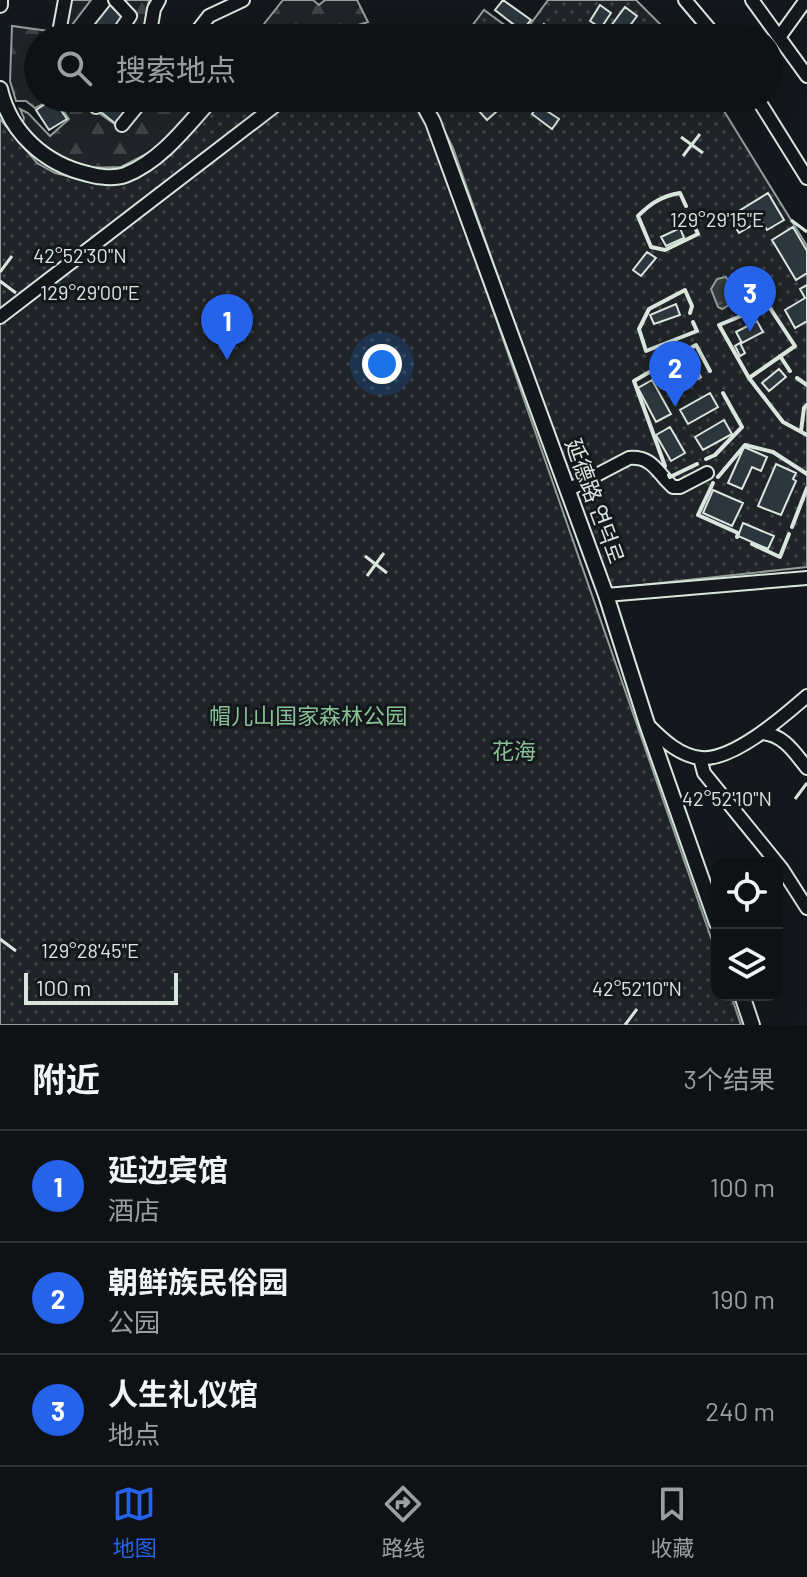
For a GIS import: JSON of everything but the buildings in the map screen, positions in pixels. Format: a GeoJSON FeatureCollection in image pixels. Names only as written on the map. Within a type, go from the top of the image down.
{"type":"FeatureCollection","features":[{"type":"Feature","properties":{"kind":"main road"},"geometry":{"type":"LineString","coordinates":[[0,92],[8,112],[31,145],[50,160],[71,170],[97,176],[122,176],[144,164],[169,145],[199,112]]}},
{"type":"Feature","properties":{"kind":"main road","name":"延德路 연덕로"},"geometry":{"type":"LineString","coordinates":[[428,112],[606,595],[647,724],[711,906]]}},
{"type":"Feature","properties":{"kind":"main road"},"geometry":{"type":"LineString","coordinates":[[744,1001],[752,1025]]}},
{"type":"Feature","properties":{"kind":"street"},"geometry":{"type":"LineString","coordinates":[[61,24],[65,0]]}},
{"type":"Feature","properties":{"kind":"street"},"geometry":{"type":"LineString","coordinates":[[115,0],[129,12],[125,24]]}},
{"type":"Feature","properties":{"kind":"street"},"geometry":{"type":"LineString","coordinates":[[151,24],[159,0]]}},
{"type":"Feature","properties":{"kind":"street"},"geometry":{"type":"LineString","coordinates":[[203,24],[209,16],[243,0]]}},
{"type":"Feature","properties":{"kind":"street"},"geometry":{"type":"LineString","coordinates":[[685,0],[705,24]]}},
{"type":"Feature","properties":{"kind":"street"},"geometry":{"type":"LineString","coordinates":[[752,0],[771,24]]}},
{"type":"Feature","properties":{"kind":"street"},"geometry":{"type":"LineString","coordinates":[[783,32],[806,0]]}},
{"type":"Feature","properties":{"kind":"street"},"geometry":{"type":"LineString","coordinates":[[783,40],[807,76]]}},
{"type":"Feature","properties":{"kind":"street"},"geometry":{"type":"LineString","coordinates":[[122,125],[133,112]]}},
{"type":"Feature","properties":{"kind":"street"},"geometry":{"type":"LineString","coordinates":[[0,317],[267,112]]}},
{"type":"Feature","properties":{"kind":"street"},"geometry":{"type":"LineString","coordinates":[[766,112],[807,178]]}},
{"type":"Feature","properties":{"kind":"street"},"geometry":{"type":"LineString","coordinates":[[568,490],[629,458],[640,457],[648,461],[673,487],[680,487],[707,473]]}},
{"type":"Feature","properties":{"kind":"street"},"geometry":{"type":"LineString","coordinates":[[606,595],[807,578]]}},
{"type":"Feature","properties":{"kind":"street"},"geometry":{"type":"LineString","coordinates":[[647,724],[663,741],[678,750],[700,758],[720,755],[762,733],[807,696]]}},
{"type":"Feature","properties":{"kind":"street"},"geometry":{"type":"LineString","coordinates":[[762,733],[781,739],[807,768]]}},
{"type":"Feature","properties":{"kind":"street"},"geometry":{"type":"LineString","coordinates":[[700,758],[708,778],[782,869],[807,908]]}},
{"type":"Feature","properties":{"kind":"green space"},"geometry":{"type":"Polygon","coordinates":[[[71,0],[91,0],[73,24],[65,24],[71,0]]]}},
{"type":"Feature","properties":{"kind":"green space"},"geometry":{"type":"Polygon","coordinates":[[[124,0],[149,0],[145,24],[131,24],[137,14],[124,0]]]}},
{"type":"Feature","properties":{"kind":"green space"},"geometry":{"type":"Polygon","coordinates":[[[283,0],[313,0],[319,5],[325,0],[357,0],[368,22],[361,24],[264,24],[283,0]]]}},
{"type":"Feature","properties":{"kind":"green space"},"geometry":{"type":"Polygon","coordinates":[[[548,0],[636,0],[660,24],[530,24],[548,0]]]}},
{"type":"Feature","properties":{"kind":"green space"},"geometry":{"type":"Polygon","coordinates":[[[484,10],[503,24],[474,24],[484,10]]]}},
{"type":"Feature","properties":{"kind":"green space"},"geometry":{"type":"Polygon","coordinates":[[[12,26],[24,28],[24,101],[16,101],[10,81],[12,26]]]}},
{"type":"Feature","properties":{"kind":"green space"},"geometry":{"type":"Polygon","coordinates":[[[20,109],[50,136],[69,119],[64,112],[98,112],[123,130],[140,112],[189,112],[156,149],[121,167],[85,168],[56,159],[22,126],[24,118],[20,109]]]}},
{"type":"Feature","properties":{"kind":"green space","name":"帽儿山国家森林公园"},"geometry":{"type":"Polygon","coordinates":[[[207,112],[420,112],[429,126],[711,938],[711,1001],[733,1001],[741,1025],[0,1025],[0,119],[37,163],[55,173],[75,178],[115,179],[164,158],[207,112]]]}},
{"type":"Feature","properties":{"kind":"green space"},"geometry":{"type":"Polygon","coordinates":[[[434,112],[725,112],[807,246],[807,567],[613,588],[605,582],[453,148],[434,112]]]}},
{"type":"Feature","properties":{"kind":"water"},"geometry":{"type":"Polygon","coordinates":[[[726,277],[738,297],[722,309],[718,307],[711,289],[717,279],[726,277]]]}},
{"type":"Feature","properties":{"kind":"wall"},"geometry":{"type":"LineString","coordinates":[[686,206],[680,193],[674,194],[657,201],[638,216],[651,247],[665,250],[698,234],[689,214]]}},
{"type":"Feature","properties":{"kind":"wall"},"geometry":{"type":"LineString","coordinates":[[690,313],[692,306],[685,290],[649,309],[639,329],[646,351],[697,331],[693,322]]}},
{"type":"Feature","properties":{"kind":"wall"},"geometry":{"type":"LineString","coordinates":[[749,378],[795,346],[768,305],[719,325],[749,378],[783,422],[807,435]]}},
{"type":"Feature","properties":{"kind":"wall"},"geometry":{"type":"LineString","coordinates":[[665,466],[634,381],[696,345],[710,371]]}},
{"type":"Feature","properties":{"kind":"wall"},"geometry":{"type":"LineString","coordinates":[[780,356],[790,371]]}},
{"type":"Feature","properties":{"kind":"wall"},"geometry":{"type":"LineString","coordinates":[[797,378],[807,385]]}},
{"type":"Feature","properties":{"kind":"wall"},"geometry":{"type":"LineString","coordinates":[[706,459],[715,455],[742,427],[723,393]]}},
{"type":"Feature","properties":{"kind":"wall"},"geometry":{"type":"LineString","coordinates":[[801,431],[807,405]]}},
{"type":"Feature","properties":{"kind":"wall"},"geometry":{"type":"LineString","coordinates":[[718,477],[745,445],[773,452],[807,474]]}},
{"type":"Feature","properties":{"kind":"wall"},"geometry":{"type":"LineString","coordinates":[[669,475],[697,464]]}},
{"type":"Feature","properties":{"kind":"wall"},"geometry":{"type":"LineString","coordinates":[[713,483],[698,515],[738,533],[737,537]]}},
{"type":"Feature","properties":{"kind":"wall"},"geometry":{"type":"LineString","coordinates":[[792,527],[807,488]]}},
{"type":"Feature","properties":{"kind":"wall"},"geometry":{"type":"LineString","coordinates":[[752,544],[780,557],[789,534]]}},
{"type":"Feature","properties":{"kind":"place","name":"人生礼仪馆"},"geometry":{"type":"Point","coordinates":[750,332]}},
{"type":"Feature","properties":{"kind":"place","name":"延边宾馆"},"geometry":{"type":"Point","coordinates":[227,360]}},
{"type":"Feature","properties":{"kind":"place","name":"朝鲜族民俗园"},"geometry":{"type":"Point","coordinates":[675,407]}},
{"type":"Feature","properties":{"kind":"park label","name":"花海"},"geometry":{"type":"Point","coordinates":[514,751]}}]}
